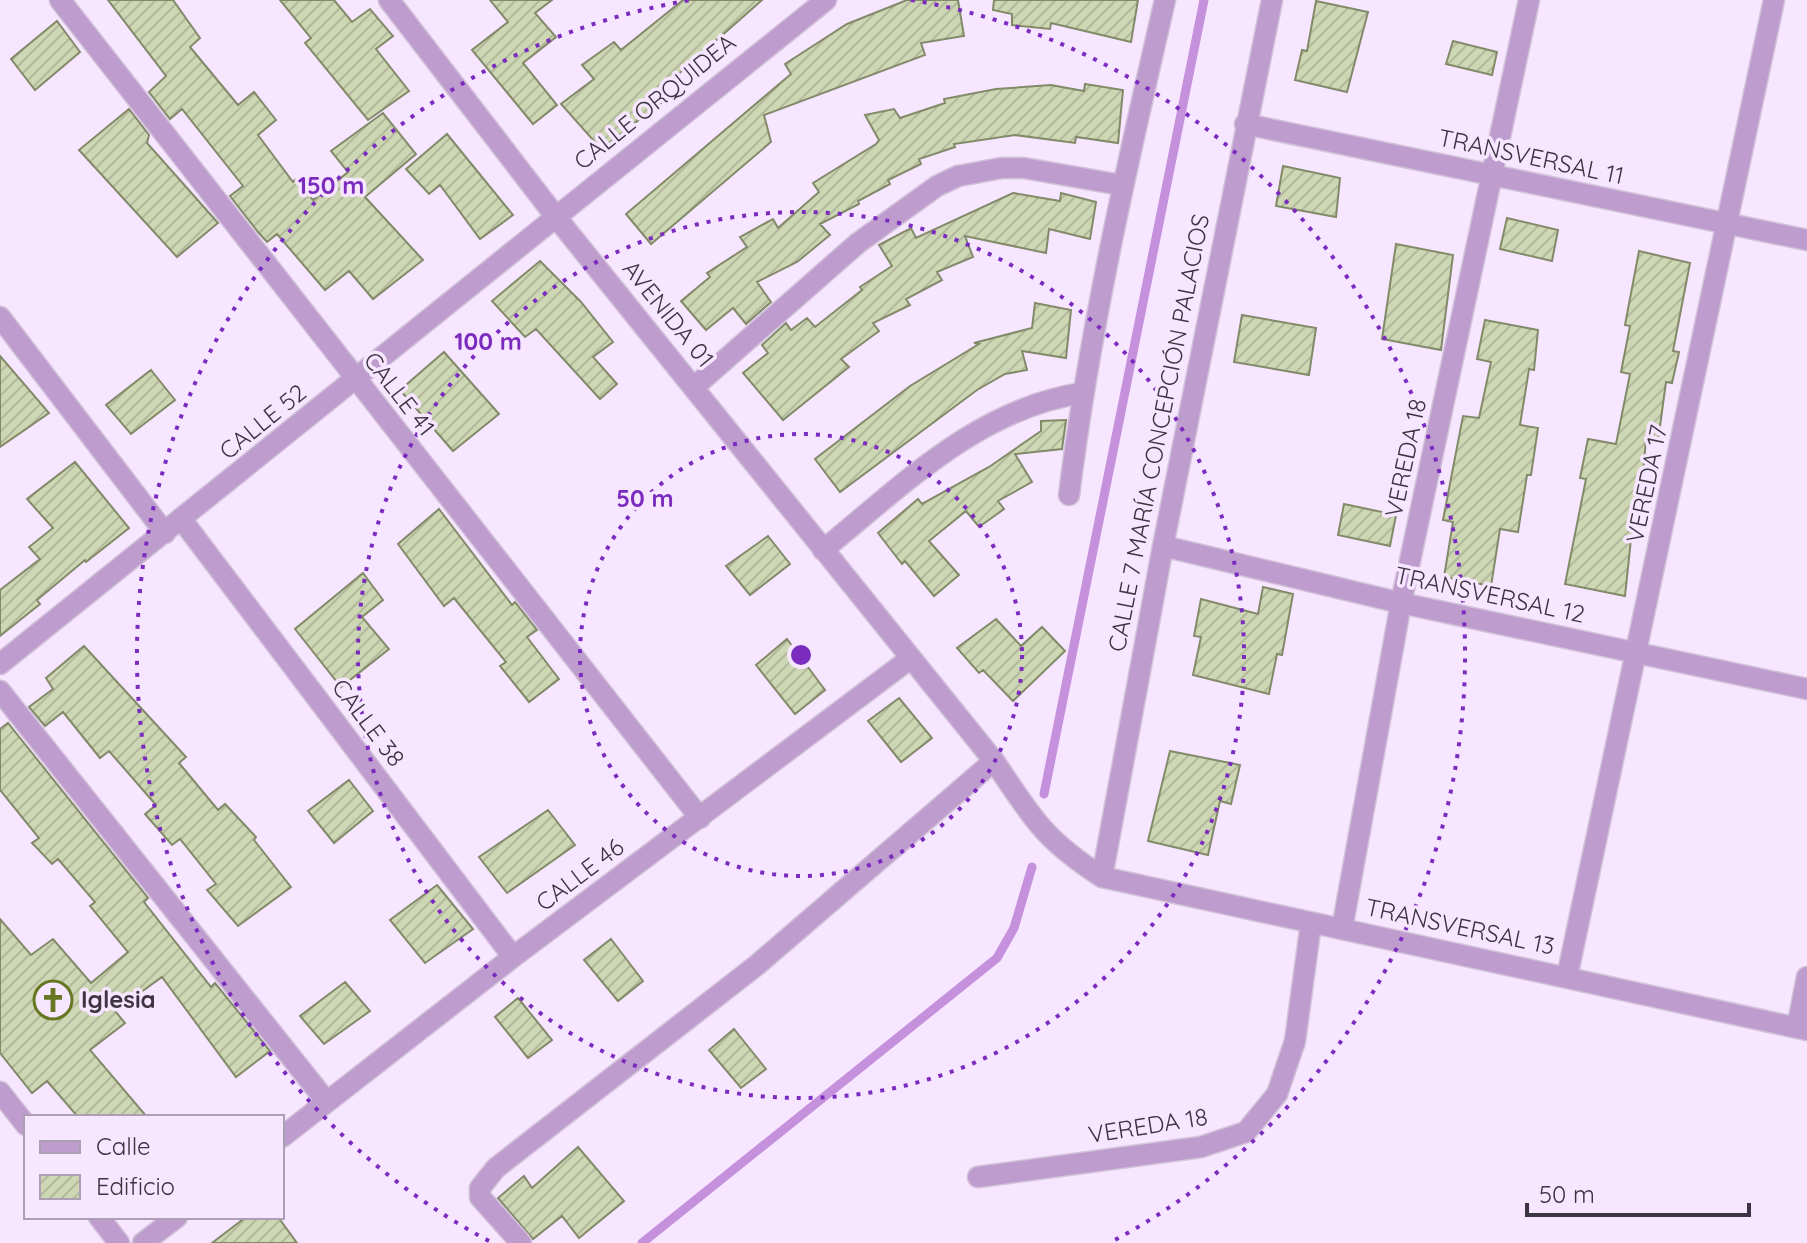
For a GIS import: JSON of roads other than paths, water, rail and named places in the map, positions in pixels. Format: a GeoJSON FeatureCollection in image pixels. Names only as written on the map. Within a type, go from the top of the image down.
{"type":"FeatureCollection","features":[{"type":"Feature","properties":{"kind":"street","name":"CALLE 41"},"geometry":{"type":"LineString","coordinates":[[60,0],[355,381],[700,818]]}},
{"type":"Feature","properties":{"kind":"street","name":"AVENIDA 01"},"geometry":{"type":"LineString","coordinates":[[389,0],[556,217],[994,761],[1043,833],[1102,877]]}},
{"type":"Feature","properties":{"kind":"street","name":"CALLE ORQUIDEA"},"geometry":{"type":"LineString","coordinates":[[556,217],[826,0]]}},
{"type":"Feature","properties":{"kind":"street"},"geometry":{"type":"LineString","coordinates":[[1069,495],[1082,393],[1121,185],[1165,0]]}},
{"type":"Feature","properties":{"kind":"street","name":"CALLE 7 MARÍA CONCEPCIÓN PALACIOS"},"geometry":{"type":"LineString","coordinates":[[1102,877],[1163,546],[1272,0]]}},
{"type":"Feature","properties":{"kind":"street","name":"VEREDA 18"},"geometry":{"type":"LineString","coordinates":[[1342,929],[1401,603],[1529,0]]}},
{"type":"Feature","properties":{"kind":"street","name":"VEREDA 17"},"geometry":{"type":"LineString","coordinates":[[1567,977],[1638,654],[1774,0]]}},
{"type":"Feature","properties":{"kind":"street","name":"TRANSVERSAL 11"},"geometry":{"type":"LineString","coordinates":[[1245,124],[1807,240]]}},
{"type":"Feature","properties":{"kind":"street"},"geometry":{"type":"LineString","coordinates":[[694,387],[858,243],[937,186],[958,176],[1002,168],[1024,168],[1121,185]]}},
{"type":"Feature","properties":{"kind":"street","name":"CALLE 52"},"geometry":{"type":"LineString","coordinates":[[0,664],[556,217]]}},
{"type":"Feature","properties":{"kind":"street"},"geometry":{"type":"LineString","coordinates":[[0,317],[165,533]]}},
{"type":"Feature","properties":{"kind":"street"},"geometry":{"type":"LineString","coordinates":[[823,550],[953,444],[1001,416],[1059,396],[1082,393]]}},
{"type":"Feature","properties":{"kind":"street","name":"CALLE 38"},"geometry":{"type":"LineString","coordinates":[[182,520],[513,957]]}},
{"type":"Feature","properties":{"kind":"street","name":"TRANSVERSAL 12"},"geometry":{"type":"LineString","coordinates":[[1163,546],[1401,603],[1807,689]]}},
{"type":"Feature","properties":{"kind":"street","name":"CALLE 46"},"geometry":{"type":"LineString","coordinates":[[284,1135],[513,957],[911,658]]}},
{"type":"Feature","properties":{"kind":"street"},"geometry":{"type":"LineString","coordinates":[[0,691],[326,1101]]}},
{"type":"Feature","properties":{"kind":"street"},"geometry":{"type":"LineString","coordinates":[[521,1243],[480,1197],[480,1188],[496,1168],[746,974],[994,761]]}},
{"type":"Feature","properties":{"kind":"street","name":"TRANSVERSAL 13"},"geometry":{"type":"LineString","coordinates":[[1102,877],[1802,1029]]}},
{"type":"Feature","properties":{"kind":"street","name":"VEREDA 18"},"geometry":{"type":"LineString","coordinates":[[978,1177],[1201,1147],[1246,1132],[1277,1094],[1295,1041],[1311,923]]}},
{"type":"Feature","properties":{"kind":"street"},"geometry":{"type":"LineString","coordinates":[[1802,1029],[1807,977]]}},
{"type":"Feature","properties":{"kind":"street"},"geometry":{"type":"LineString","coordinates":[[0,1092],[24,1122]]}},
{"type":"Feature","properties":{"kind":"street"},"geometry":{"type":"LineString","coordinates":[[101,1219],[119,1243]]}},
{"type":"Feature","properties":{"kind":"street"},"geometry":{"type":"LineString","coordinates":[[143,1243],[174,1219]]}},
{"type":"Feature","properties":{"kind":"waterway"},"geometry":{"type":"LineString","coordinates":[[1044,794],[1204,0]]}},
{"type":"Feature","properties":{"kind":"waterway"},"geometry":{"type":"LineString","coordinates":[[642,1243],[997,958],[1014,928],[1032,867]]}},
{"type":"Feature","properties":{"kind":"place","name":"Iglesia"},"geometry":{"type":"Point","coordinates":[53,1000]}}]}
